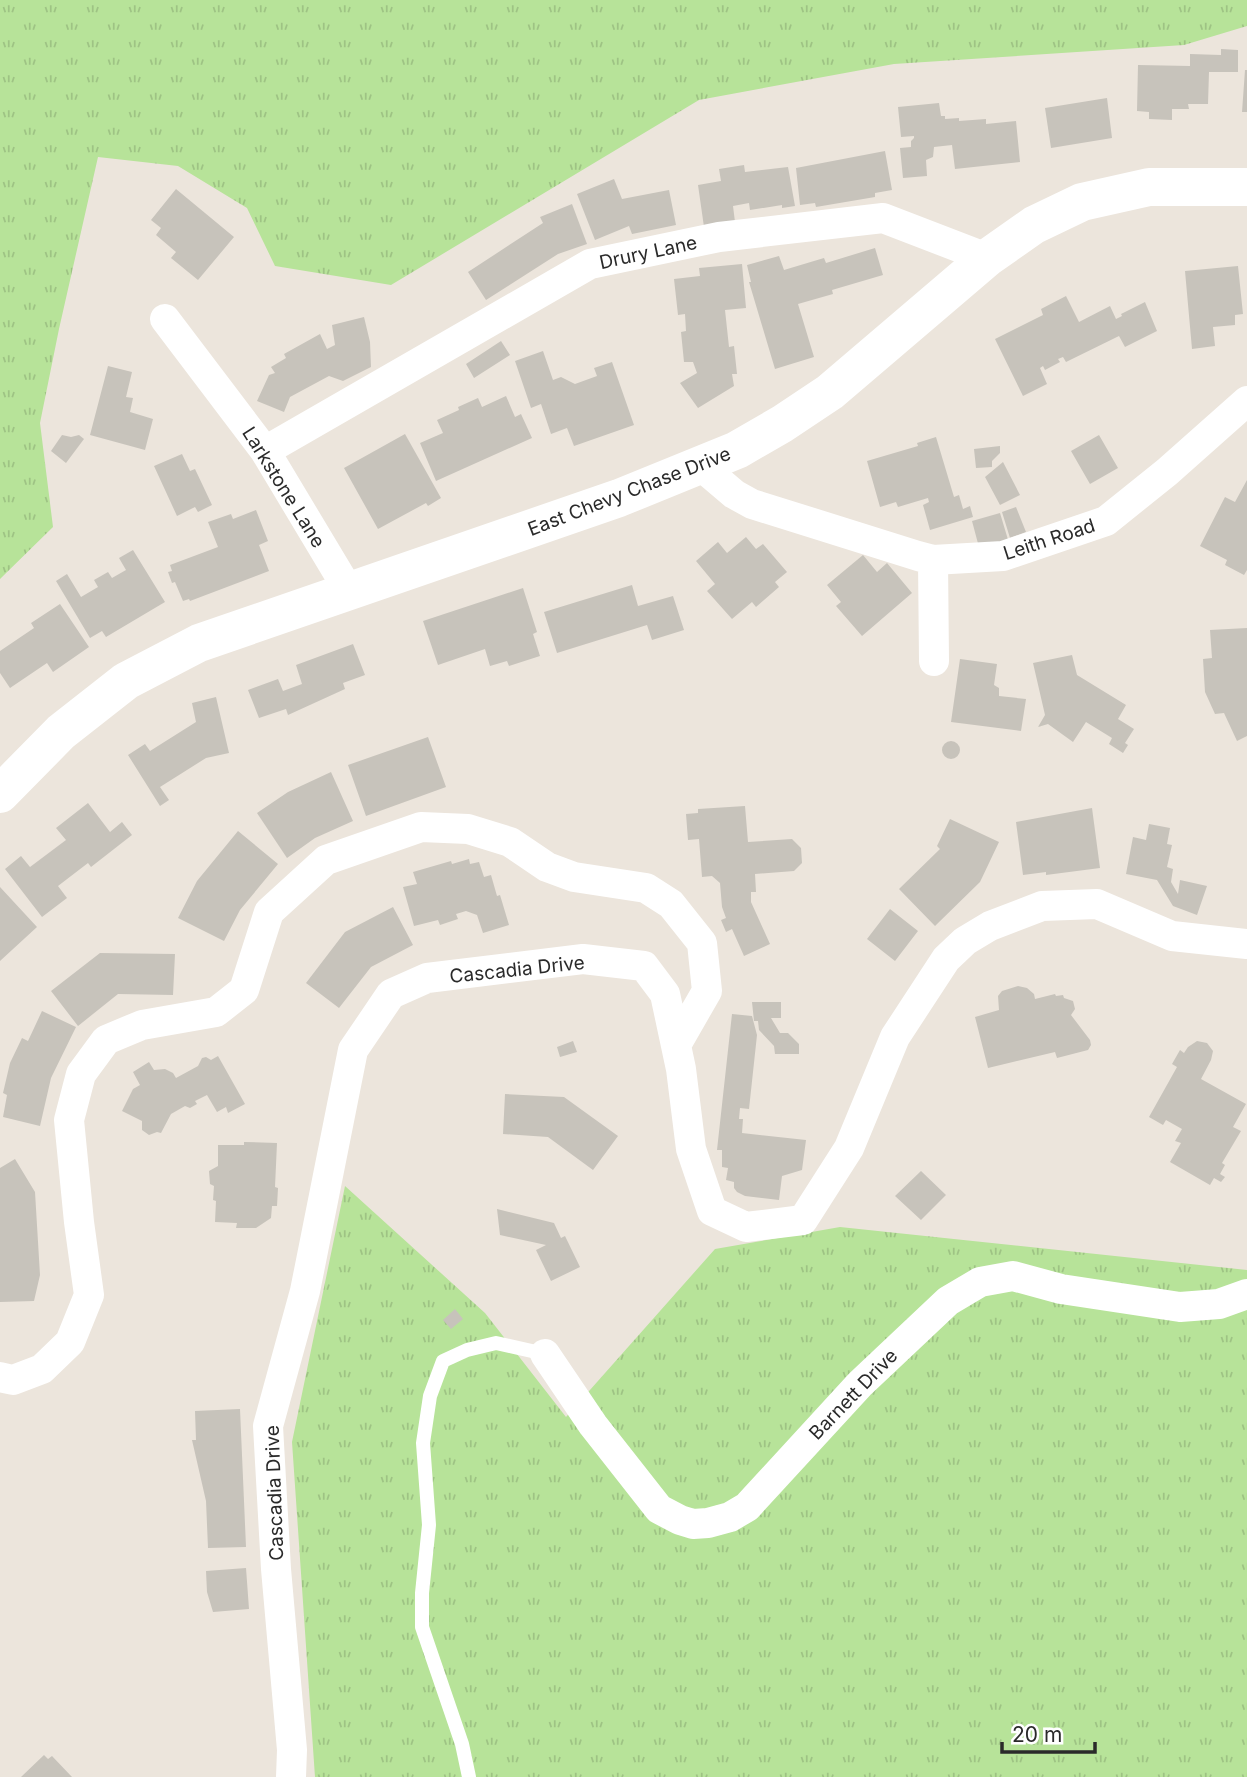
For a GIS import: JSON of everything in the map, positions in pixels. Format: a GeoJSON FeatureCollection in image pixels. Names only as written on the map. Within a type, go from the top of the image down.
{"type":"FeatureCollection","features":[{"type":"Feature","properties":{"kind":"main road","name":"East Chevy Chase Drive"},"geometry":{"type":"LineString","coordinates":[[0,794],[61,732],[126,681],[199,643],[619,498],[737,450],[830,392],[987,258],[1034,225],[1082,202],[1149,187],[1247,187]]}},
{"type":"Feature","properties":{"kind":"street","name":"Drury Lane"},"geometry":{"type":"LineString","coordinates":[[265,451],[590,264],[719,237],[883,218],[987,258]]}},
{"type":"Feature","properties":{"kind":"street","name":"Larkstone Lane"},"geometry":{"type":"LineString","coordinates":[[165,319],[265,451],[349,591]]}},
{"type":"Feature","properties":{"kind":"street","name":"Leith Road"},"geometry":{"type":"LineString","coordinates":[[701,466],[734,494],[752,504],[933,559],[1003,556],[1106,521],[1167,472],[1247,401]]}},
{"type":"Feature","properties":{"kind":"street"},"geometry":{"type":"LineString","coordinates":[[933,559],[934,661]]}},
{"type":"Feature","properties":{"kind":"street"},"geometry":{"type":"LineString","coordinates":[[0,1377],[13,1380],[42,1369],[70,1342],[89,1295],[69,1120],[81,1074],[106,1040],[142,1025],[216,1012],[244,990],[269,912],[326,860],[421,827],[468,829],[510,842],[547,867],[574,877],[646,888],[671,904],[702,943],[707,991],[676,1045]]}},
{"type":"Feature","properties":{"kind":"street","name":"Cascadia Drive"},"geometry":{"type":"LineString","coordinates":[[291,1777],[292,1750],[276,1569],[268,1426],[305,1291],[353,1050],[391,994],[426,978],[583,959],[644,966],[665,994],[676,1045],[691,1149],[712,1211],[746,1227],[803,1220],[849,1148],[895,1037],[946,959],[965,941],[990,926],[1042,906],[1097,904],[1172,936],[1247,944]]}},
{"type":"Feature","properties":{"kind":"street","name":"Barnett Drive"},"geometry":{"type":"LineString","coordinates":[[545,1354],[593,1425],[659,1509],[693,1524],[708,1523],[730,1517],[747,1507],[860,1384],[948,1301],[980,1282],[1013,1276],[1061,1289],[1180,1307],[1204,1307],[1233,1301],[1247,1294]]}},
{"type":"Feature","properties":{"kind":"lane"},"geometry":{"type":"LineString","coordinates":[[469,1777],[462,1744],[422,1627],[422,1593],[429,1525],[423,1443],[430,1396],[443,1362],[467,1350],[496,1343],[545,1354]]}},
{"type":"Feature","properties":{"kind":"green space"},"geometry":{"type":"Polygon","coordinates":[[[0,0],[1247,0],[1247,26],[1184,45],[894,64],[699,100],[391,285],[275,266],[247,208],[178,166],[98,157],[40,423],[53,527],[0,579],[0,0]]]}},
{"type":"Feature","properties":{"kind":"green space"},"geometry":{"type":"Polygon","coordinates":[[[345,1186],[485,1313],[566,1417],[715,1249],[840,1227],[1247,1270],[1247,1777],[315,1777],[292,1442],[345,1186]]]}},
{"type":"Feature","properties":{"kind":"building"},"geometry":{"type":"Polygon","coordinates":[[[1221,49],[1238,50],[1238,72],[1209,72],[1208,104],[1188,104],[1189,109],[1172,109],[1172,120],[1149,119],[1149,112],[1137,111],[1138,65],[1190,66],[1190,54],[1221,55],[1221,49]]]}},
{"type":"Feature","properties":{"kind":"building"},"geometry":{"type":"Polygon","coordinates":[[[1245,70],[1247,112],[1242,112],[1245,70]]]}},
{"type":"Feature","properties":{"kind":"building"},"geometry":{"type":"Polygon","coordinates":[[[1107,98],[1112,138],[1051,148],[1045,108],[1107,98]]]}},
{"type":"Feature","properties":{"kind":"building"},"geometry":{"type":"Polygon","coordinates":[[[939,103],[941,116],[945,116],[945,119],[986,119],[986,124],[1016,121],[1020,162],[955,169],[952,145],[934,147],[933,157],[926,160],[927,176],[903,178],[900,148],[911,147],[914,136],[901,137],[898,107],[939,103]]]}},
{"type":"Feature","properties":{"kind":"building"},"geometry":{"type":"Polygon","coordinates":[[[885,151],[892,190],[875,193],[875,197],[816,207],[815,203],[800,205],[796,168],[885,151]]]}},
{"type":"Feature","properties":{"kind":"building"},"geometry":{"type":"Polygon","coordinates":[[[744,165],[745,172],[788,167],[795,206],[782,208],[782,205],[750,210],[749,203],[733,206],[735,222],[704,227],[698,185],[721,181],[719,169],[744,165]]]}},
{"type":"Feature","properties":{"kind":"building"},"geometry":{"type":"Polygon","coordinates":[[[614,179],[622,199],[669,190],[676,225],[632,234],[629,226],[595,240],[577,194],[614,179]]]}},
{"type":"Feature","properties":{"kind":"building"},"geometry":{"type":"Polygon","coordinates":[[[176,189],[234,237],[198,280],[171,258],[176,252],[156,235],[161,228],[151,220],[176,189]]]}},
{"type":"Feature","properties":{"kind":"building"},"geometry":{"type":"Polygon","coordinates":[[[572,204],[587,244],[558,254],[486,300],[468,272],[543,223],[540,217],[572,204]]]}},
{"type":"Feature","properties":{"kind":"building"},"geometry":{"type":"Polygon","coordinates":[[[875,248],[883,275],[832,290],[833,294],[798,304],[814,357],[775,369],[749,282],[747,265],[779,256],[784,270],[824,258],[826,263],[875,248]]]}},
{"type":"Feature","properties":{"kind":"building"},"geometry":{"type":"Polygon","coordinates":[[[742,264],[746,308],[725,310],[729,347],[734,346],[737,374],[732,374],[734,386],[698,408],[680,383],[697,373],[693,362],[684,362],[681,332],[686,331],[685,314],[678,315],[674,279],[700,276],[699,268],[742,264]]]}},
{"type":"Feature","properties":{"kind":"building"},"geometry":{"type":"Polygon","coordinates":[[[1238,266],[1243,314],[1235,315],[1235,325],[1213,327],[1215,346],[1192,349],[1185,271],[1238,266]]]}},
{"type":"Feature","properties":{"kind":"building"},"geometry":{"type":"Polygon","coordinates":[[[1066,296],[1079,322],[1110,306],[1116,319],[1145,302],[1157,331],[1125,347],[1119,336],[1066,362],[1063,357],[1058,359],[1060,362],[1045,370],[1043,366],[1040,368],[1047,384],[1023,396],[995,339],[1043,315],[1041,309],[1066,296]]]}},
{"type":"Feature","properties":{"kind":"building"},"geometry":{"type":"Polygon","coordinates":[[[364,317],[370,342],[371,367],[343,381],[329,376],[290,397],[284,412],[257,401],[269,375],[275,373],[271,367],[286,358],[284,354],[320,334],[327,349],[335,345],[332,325],[364,317]]]}},
{"type":"Feature","properties":{"kind":"building"},"geometry":{"type":"Polygon","coordinates":[[[501,341],[510,355],[474,378],[466,364],[501,341]]]}},
{"type":"Feature","properties":{"kind":"building"},"geometry":{"type":"Polygon","coordinates":[[[543,351],[553,380],[561,377],[575,384],[597,376],[594,368],[612,362],[634,425],[574,446],[567,428],[551,434],[541,404],[531,408],[515,361],[543,351]]]}},
{"type":"Feature","properties":{"kind":"building"},"geometry":{"type":"Polygon","coordinates":[[[108,366],[132,372],[126,397],[133,398],[130,412],[153,419],[145,450],[90,435],[108,366]]]}},
{"type":"Feature","properties":{"kind":"building"},"geometry":{"type":"Polygon","coordinates":[[[506,396],[515,417],[521,414],[532,438],[436,481],[420,443],[443,433],[437,420],[478,398],[482,407],[506,396]]]}},
{"type":"Feature","properties":{"kind":"building"},"geometry":{"type":"Polygon","coordinates":[[[405,434],[441,498],[428,506],[426,503],[378,529],[344,468],[405,434]]]}},
{"type":"Feature","properties":{"kind":"building"},"geometry":{"type":"Polygon","coordinates":[[[62,435],[79,435],[84,439],[66,463],[51,451],[62,435]]]}},
{"type":"Feature","properties":{"kind":"building"},"geometry":{"type":"Polygon","coordinates":[[[1099,435],[1118,468],[1090,484],[1071,451],[1099,435]]]}},
{"type":"Feature","properties":{"kind":"building"},"geometry":{"type":"Polygon","coordinates":[[[936,437],[954,497],[959,495],[963,509],[970,506],[973,517],[930,530],[923,505],[929,502],[928,498],[898,507],[896,502],[880,507],[867,461],[918,446],[917,443],[936,437]]]}},
{"type":"Feature","properties":{"kind":"building"},"geometry":{"type":"Polygon","coordinates":[[[1000,446],[1000,453],[992,461],[992,467],[976,468],[974,449],[1000,446]]]}},
{"type":"Feature","properties":{"kind":"building"},"geometry":{"type":"Polygon","coordinates":[[[182,454],[190,471],[195,469],[212,505],[198,512],[195,507],[177,516],[154,466],[182,454]]]}},
{"type":"Feature","properties":{"kind":"building"},"geometry":{"type":"Polygon","coordinates":[[[1003,462],[1020,495],[1000,505],[985,477],[1003,462]]]}},
{"type":"Feature","properties":{"kind":"building"},"geometry":{"type":"Polygon","coordinates":[[[1247,480],[1247,570],[1244,575],[1225,565],[1227,560],[1200,546],[1225,497],[1235,502],[1247,480]]]}},
{"type":"Feature","properties":{"kind":"building"},"geometry":{"type":"Polygon","coordinates":[[[1016,507],[1026,532],[1010,538],[1002,512],[1016,507]]]}},
{"type":"Feature","properties":{"kind":"building"},"geometry":{"type":"Polygon","coordinates":[[[256,510],[268,541],[259,545],[269,571],[190,601],[183,601],[168,572],[172,571],[170,565],[218,547],[208,522],[231,514],[233,519],[256,510]]]}},
{"type":"Feature","properties":{"kind":"building"},"geometry":{"type":"Polygon","coordinates":[[[1000,513],[1009,543],[980,551],[972,521],[1000,513]]]}},
{"type":"Feature","properties":{"kind":"building"},"geometry":{"type":"Polygon","coordinates":[[[746,537],[756,549],[763,544],[787,572],[775,582],[779,587],[756,607],[752,602],[732,619],[707,591],[715,584],[696,561],[718,542],[727,553],[746,537]]]}},
{"type":"Feature","properties":{"kind":"building"},"geometry":{"type":"Polygon","coordinates":[[[133,550],[165,602],[106,637],[102,631],[90,638],[56,581],[67,574],[81,597],[98,587],[94,580],[108,572],[112,578],[126,570],[119,558],[133,550]]]}},
{"type":"Feature","properties":{"kind":"building"},"geometry":{"type":"Polygon","coordinates":[[[863,555],[877,572],[887,563],[912,593],[862,636],[836,606],[841,602],[827,585],[863,555]]]}},
{"type":"Feature","properties":{"kind":"building"},"geometry":{"type":"Polygon","coordinates":[[[632,585],[638,606],[673,596],[684,630],[652,640],[647,625],[557,653],[544,612],[632,585]]]}},
{"type":"Feature","properties":{"kind":"building"},"geometry":{"type":"Polygon","coordinates":[[[523,588],[537,632],[533,634],[540,656],[509,666],[507,661],[490,666],[485,649],[438,665],[423,621],[523,588]]]}},
{"type":"Feature","properties":{"kind":"building"},"geometry":{"type":"Polygon","coordinates":[[[60,604],[89,647],[53,672],[47,663],[10,688],[0,673],[0,651],[34,628],[31,623],[60,604]]]}},
{"type":"Feature","properties":{"kind":"building"},"geometry":{"type":"Polygon","coordinates":[[[1247,628],[1247,736],[1237,741],[1224,713],[1215,714],[1205,692],[1203,659],[1212,658],[1210,630],[1247,628]]]}},
{"type":"Feature","properties":{"kind":"building"},"geometry":{"type":"Polygon","coordinates":[[[353,644],[365,675],[343,683],[345,689],[288,715],[286,709],[259,718],[248,690],[278,679],[283,691],[302,684],[296,665],[353,644]]]}},
{"type":"Feature","properties":{"kind":"building"},"geometry":{"type":"Polygon","coordinates":[[[1072,655],[1077,675],[1126,705],[1118,719],[1134,729],[1125,743],[1128,745],[1123,753],[1109,744],[1112,738],[1086,722],[1073,742],[1048,724],[1038,727],[1045,715],[1033,663],[1072,655]]]}},
{"type":"Feature","properties":{"kind":"building"},"geometry":{"type":"Polygon","coordinates":[[[960,659],[997,664],[994,685],[999,688],[999,696],[1026,699],[1021,731],[951,722],[960,659]]]}},
{"type":"Feature","properties":{"kind":"building"},"geometry":{"type":"Polygon","coordinates":[[[216,697],[229,753],[206,758],[160,787],[169,800],[160,806],[128,755],[145,744],[150,751],[196,722],[192,703],[216,697]]]}},
{"type":"Feature","properties":{"kind":"building"},"geometry":{"type":"Polygon","coordinates":[[[428,737],[446,787],[366,816],[348,765],[428,737]]]}},
{"type":"Feature","properties":{"kind":"building"},"geometry":{"type":"Polygon","coordinates":[[[947,741],[955,741],[960,750],[958,757],[947,759],[942,754],[942,746],[947,741]]]}},
{"type":"Feature","properties":{"kind":"building"},"geometry":{"type":"Polygon","coordinates":[[[331,772],[353,821],[315,838],[287,858],[257,813],[288,792],[331,772]]]}},
{"type":"Feature","properties":{"kind":"building"},"geometry":{"type":"Polygon","coordinates":[[[88,803],[110,832],[122,822],[132,835],[91,867],[88,863],[58,886],[67,898],[42,917],[5,869],[21,856],[30,867],[66,840],[56,828],[88,803]]]}},
{"type":"Feature","properties":{"kind":"building"},"geometry":{"type":"Polygon","coordinates":[[[745,806],[748,842],[792,839],[801,848],[802,863],[794,871],[755,874],[756,892],[751,892],[751,902],[770,944],[744,956],[732,929],[726,932],[721,920],[726,918],[720,883],[712,876],[702,877],[699,839],[688,840],[686,814],[698,813],[698,809],[745,806]]]}},
{"type":"Feature","properties":{"kind":"building"},"geometry":{"type":"Polygon","coordinates":[[[1092,808],[1100,868],[1023,875],[1016,822],[1092,808]]]}},
{"type":"Feature","properties":{"kind":"building"},"geometry":{"type":"Polygon","coordinates":[[[950,819],[999,842],[980,882],[935,926],[899,889],[940,849],[937,846],[950,819]]]}},
{"type":"Feature","properties":{"kind":"building"},"geometry":{"type":"Polygon","coordinates":[[[1149,824],[1170,828],[1167,844],[1172,845],[1167,867],[1173,869],[1171,882],[1178,894],[1180,880],[1207,886],[1197,915],[1173,906],[1157,880],[1126,874],[1133,837],[1146,840],[1149,824]]]}},
{"type":"Feature","properties":{"kind":"building"},"geometry":{"type":"Polygon","coordinates":[[[238,831],[278,864],[240,910],[224,941],[178,918],[197,881],[238,831]]]}},
{"type":"Feature","properties":{"kind":"building"},"geometry":{"type":"Polygon","coordinates":[[[469,859],[470,864],[479,862],[484,877],[491,875],[509,925],[483,933],[477,915],[466,911],[456,914],[458,919],[440,925],[438,920],[414,926],[403,887],[417,884],[413,872],[451,861],[452,864],[469,859]]]}},
{"type":"Feature","properties":{"kind":"building"},"geometry":{"type":"Polygon","coordinates":[[[0,887],[37,927],[0,961],[0,887]]]}},
{"type":"Feature","properties":{"kind":"building"},"geometry":{"type":"Polygon","coordinates":[[[393,907],[413,945],[371,967],[339,1008],[306,983],[345,932],[393,907]]]}},
{"type":"Feature","properties":{"kind":"building"},"geometry":{"type":"Polygon","coordinates":[[[890,909],[918,931],[895,961],[867,939],[890,909]]]}},
{"type":"Feature","properties":{"kind":"building"},"geometry":{"type":"Polygon","coordinates":[[[100,953],[175,954],[173,995],[118,994],[78,1026],[51,991],[100,953]]]}},
{"type":"Feature","properties":{"kind":"building"},"geometry":{"type":"Polygon","coordinates":[[[1018,986],[1027,988],[1034,994],[1035,999],[1055,994],[1073,1001],[1075,1009],[1071,1015],[1090,1040],[1088,1050],[1057,1058],[1055,1052],[988,1068],[975,1017],[999,1010],[998,996],[1002,991],[1018,986]]]}},
{"type":"Feature","properties":{"kind":"building"},"geometry":{"type":"Polygon","coordinates":[[[752,1002],[781,1002],[781,1018],[771,1018],[780,1033],[788,1033],[799,1044],[799,1054],[775,1054],[774,1046],[759,1030],[758,1021],[754,1021],[752,1002]]]}},
{"type":"Feature","properties":{"kind":"building"},"geometry":{"type":"Polygon","coordinates":[[[42,1011],[76,1027],[51,1078],[40,1126],[3,1117],[7,1095],[3,1093],[10,1063],[22,1038],[28,1041],[42,1011]]]}},
{"type":"Feature","properties":{"kind":"building"},"geometry":{"type":"Polygon","coordinates":[[[732,1014],[752,1016],[757,1035],[749,1109],[740,1108],[739,1119],[743,1119],[742,1133],[806,1140],[802,1170],[782,1176],[779,1200],[745,1196],[737,1192],[734,1182],[726,1180],[728,1168],[722,1167],[722,1150],[717,1150],[732,1014]]]}},
{"type":"Feature","properties":{"kind":"building"},"geometry":{"type":"Polygon","coordinates":[[[573,1041],[577,1052],[560,1057],[557,1047],[573,1041]]]}},
{"type":"Feature","properties":{"kind":"building"},"geometry":{"type":"Polygon","coordinates":[[[1197,1041],[1207,1043],[1213,1051],[1201,1079],[1246,1104],[1233,1127],[1241,1131],[1222,1163],[1225,1165],[1220,1174],[1225,1177],[1221,1182],[1214,1178],[1210,1185],[1170,1162],[1181,1143],[1175,1141],[1182,1129],[1166,1120],[1163,1125],[1149,1117],[1177,1067],[1172,1064],[1180,1050],[1184,1053],[1197,1041]]]}},
{"type":"Feature","properties":{"kind":"building"},"geometry":{"type":"Polygon","coordinates":[[[218,1056],[245,1104],[228,1113],[226,1107],[217,1112],[207,1095],[195,1101],[197,1104],[190,1108],[185,1106],[171,1114],[161,1133],[149,1135],[142,1130],[142,1121],[122,1111],[133,1089],[140,1085],[133,1072],[149,1062],[154,1070],[165,1069],[176,1078],[198,1066],[202,1058],[211,1060],[218,1056]]]}},
{"type":"Feature","properties":{"kind":"building"},"geometry":{"type":"Polygon","coordinates":[[[505,1094],[564,1097],[618,1136],[593,1170],[548,1137],[503,1134],[505,1094]]]}},
{"type":"Feature","properties":{"kind":"building"},"geometry":{"type":"Polygon","coordinates":[[[244,1142],[277,1143],[277,1206],[272,1206],[271,1218],[256,1228],[236,1228],[237,1223],[215,1222],[216,1201],[213,1200],[214,1186],[210,1184],[209,1171],[218,1166],[218,1145],[244,1145],[244,1142]]]}},
{"type":"Feature","properties":{"kind":"building"},"geometry":{"type":"Polygon","coordinates":[[[15,1159],[35,1192],[40,1275],[34,1301],[0,1302],[0,1168],[15,1159]]]}},
{"type":"Feature","properties":{"kind":"building"},"geometry":{"type":"Polygon","coordinates":[[[921,1171],[946,1195],[921,1220],[895,1196],[921,1171]]]}},
{"type":"Feature","properties":{"kind":"building"},"geometry":{"type":"Polygon","coordinates":[[[497,1209],[554,1223],[561,1238],[565,1236],[580,1267],[551,1281],[536,1250],[546,1245],[500,1235],[497,1209]]]}},
{"type":"Feature","properties":{"kind":"building"},"geometry":{"type":"Polygon","coordinates":[[[455,1309],[463,1319],[451,1329],[443,1320],[455,1309]]]}},
{"type":"Feature","properties":{"kind":"building"},"geometry":{"type":"Polygon","coordinates":[[[240,1409],[246,1547],[208,1548],[206,1501],[192,1440],[196,1440],[195,1411],[240,1409]]]}},
{"type":"Feature","properties":{"kind":"building"},"geometry":{"type":"Polygon","coordinates":[[[246,1568],[249,1609],[213,1612],[207,1592],[206,1571],[246,1568]]]}},
{"type":"Feature","properties":{"kind":"building"},"geometry":{"type":"Polygon","coordinates":[[[44,1755],[48,1759],[52,1756],[72,1777],[21,1777],[44,1755]]]}}]}
